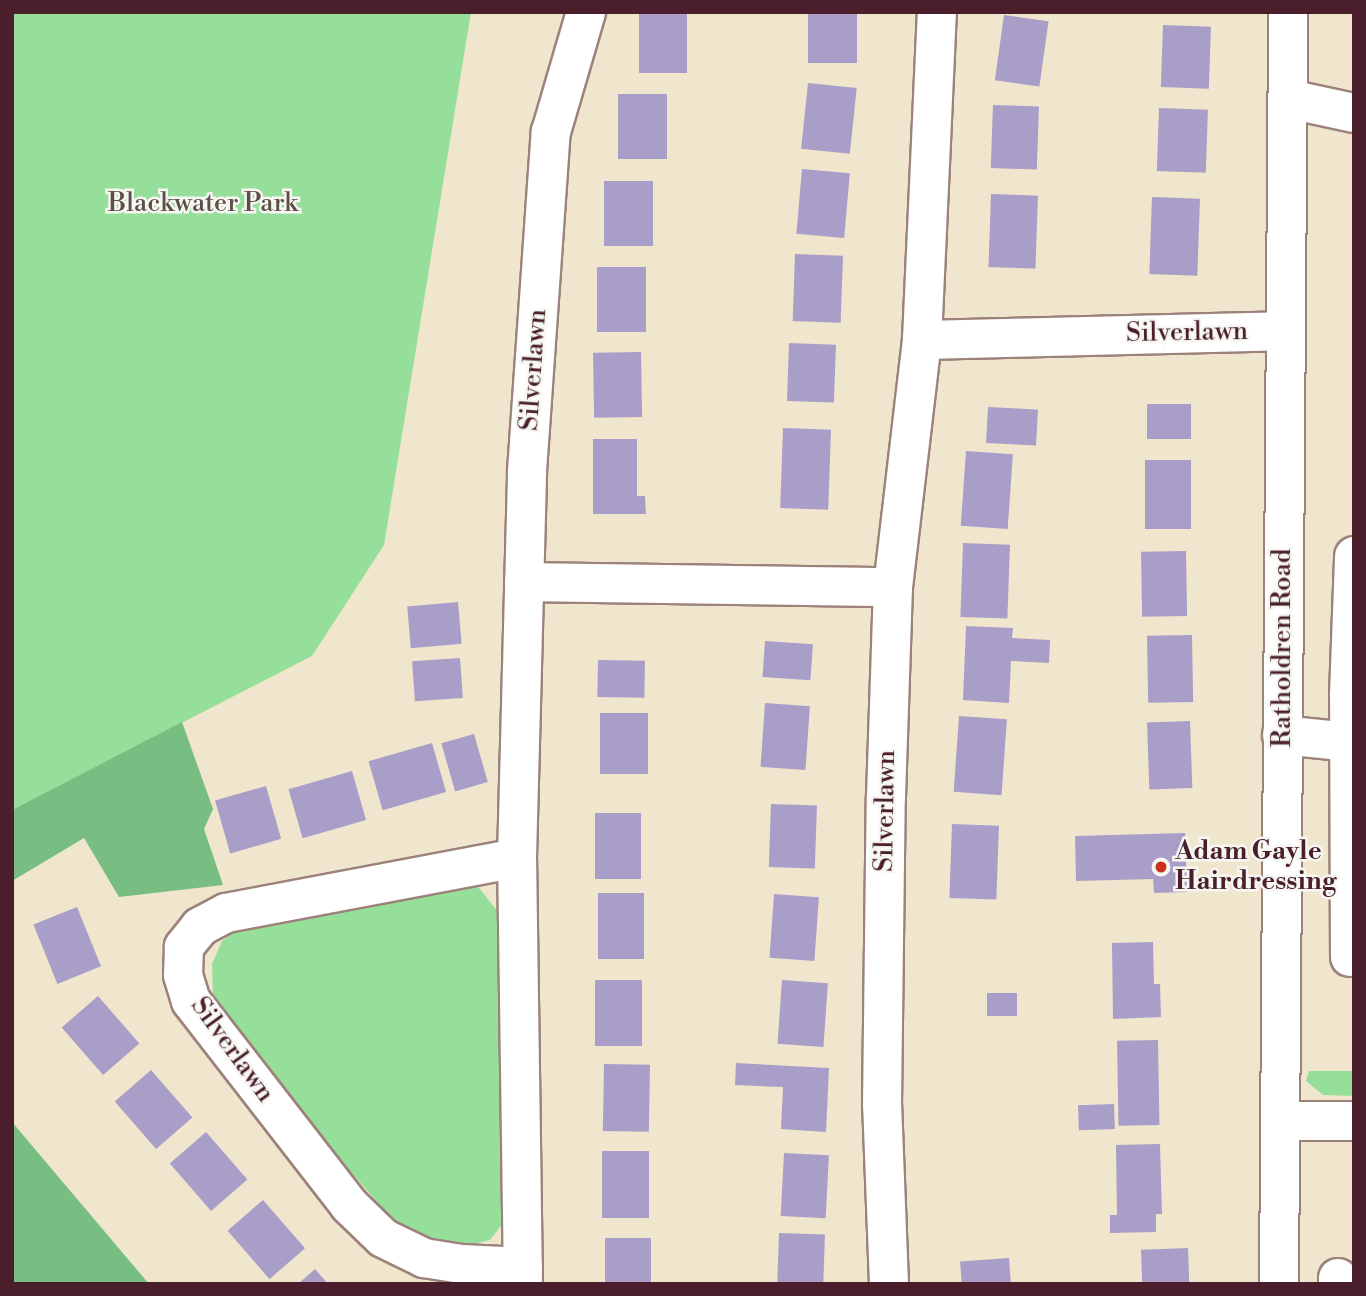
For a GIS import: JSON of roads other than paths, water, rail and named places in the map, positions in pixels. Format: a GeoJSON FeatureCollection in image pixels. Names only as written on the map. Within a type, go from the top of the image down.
{"type":"FeatureCollection","features":[{"type":"Feature","properties":{"kind":"street","name":"Silverlawn"},"geometry":{"type":"LineString","coordinates":[[517,858],[226,913],[200,927],[184,947],[183,975],[191,1000],[349,1205],[383,1238],[425,1258],[523,1275],[517,858],[527,471],[551,132],[586,12]]}},
{"type":"Feature","properties":{"kind":"street","name":"Silverlawn"},"geometry":{"type":"LineString","coordinates":[[889,1284],[881,1105],[893,587],[922,340],[937,12]]}},
{"type":"Feature","properties":{"kind":"street","name":"Ratholdren Road"},"geometry":{"type":"LineString","coordinates":[[1279,1284],[1288,12]]}},
{"type":"Feature","properties":{"kind":"street"},"geometry":{"type":"LineString","coordinates":[[1289,99],[1354,113]]}},
{"type":"Feature","properties":{"kind":"street","name":"Silverlawn"},"geometry":{"type":"LineString","coordinates":[[922,340],[1284,331]]}},
{"type":"Feature","properties":{"kind":"street"},"geometry":{"type":"LineString","coordinates":[[1350,957],[1350,742],[1354,556]]}},
{"type":"Feature","properties":{"kind":"street"},"geometry":{"type":"LineString","coordinates":[[524,582],[893,587]]}},
{"type":"Feature","properties":{"kind":"street"},"geometry":{"type":"LineString","coordinates":[[1282,735],[1350,742]]}},
{"type":"Feature","properties":{"kind":"street"},"geometry":{"type":"LineString","coordinates":[[1280,1121],[1354,1121]]}},
{"type":"Feature","properties":{"kind":"place","name":"Adam Gayle Hairdressing"},"geometry":{"type":"Point","coordinates":[1161,867]}},
{"type":"Feature","properties":{"kind":"park label","name":"Blackwater Park"},"geometry":{"type":"Point","coordinates":[203,204]}}]}
